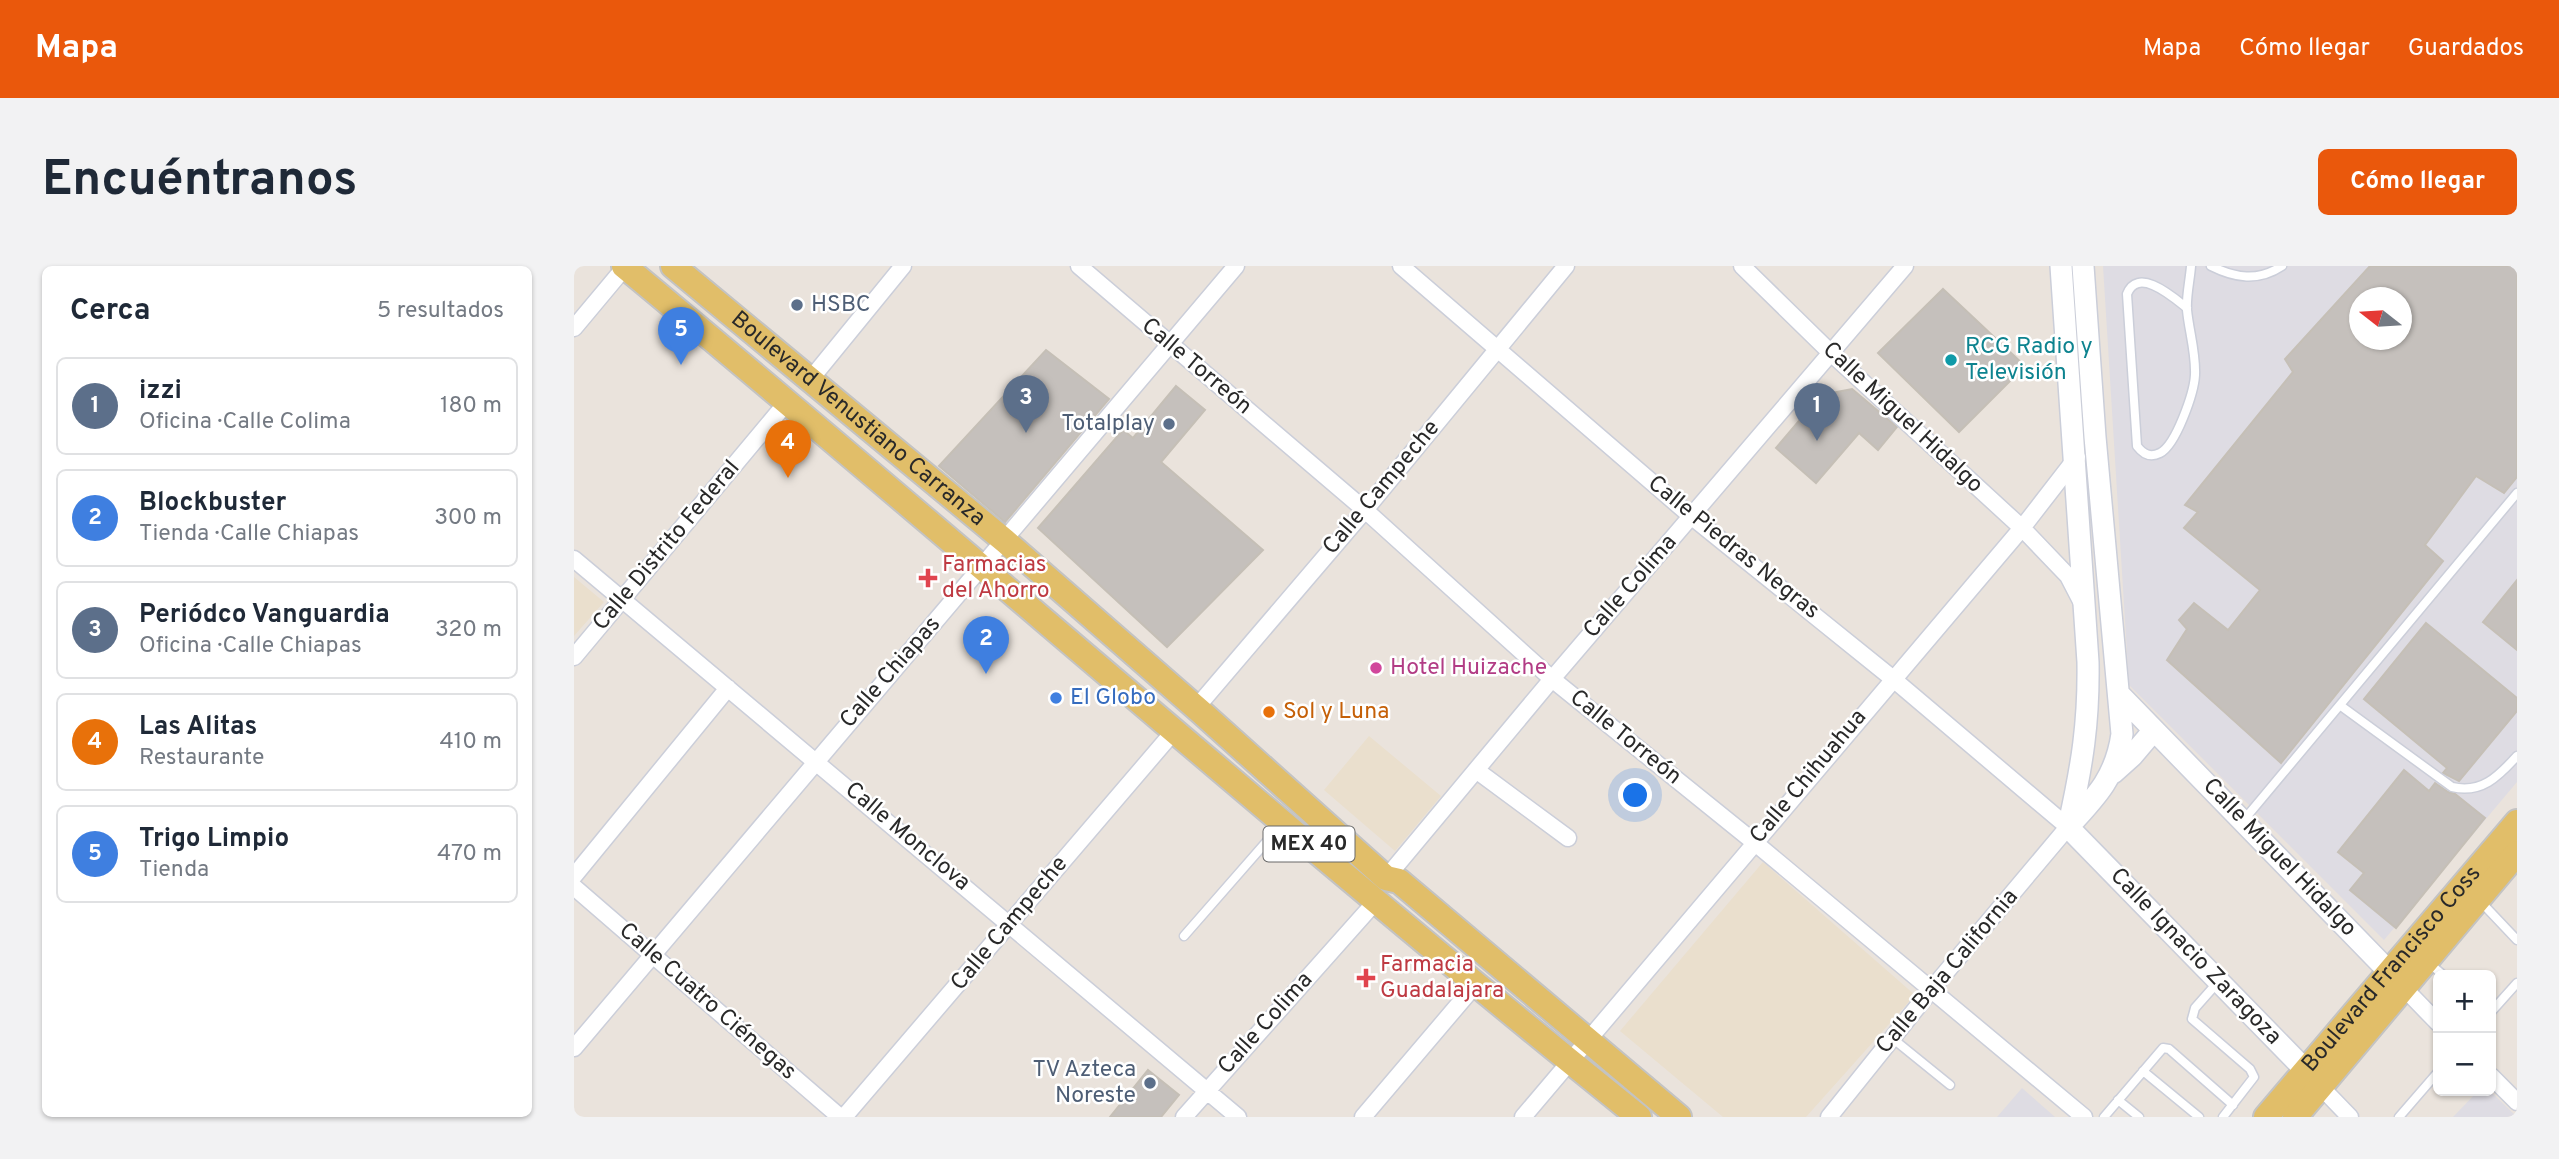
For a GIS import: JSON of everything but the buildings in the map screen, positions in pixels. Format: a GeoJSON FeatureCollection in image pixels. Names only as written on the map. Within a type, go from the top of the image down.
{"type":"FeatureCollection","features":[{"type":"Feature","properties":{"kind":"main road","name":"Boulevard Venustiano Carranza"},"geometry":{"type":"LineString","coordinates":[[624,266],[983,566],[1283,823],[1382,889]]}},
{"type":"Feature","properties":{"kind":"main road","name":"Boulevard Venustiano Carranza"},"geometry":{"type":"LineString","coordinates":[[673,266],[1005,541],[1196,708],[1476,984],[1639,1117]]}},
{"type":"Feature","properties":{"kind":"main road"},"geometry":{"type":"LineString","coordinates":[[2060,266],[2087,647],[2089,710],[2083,764],[2068,827]]}},
{"type":"Feature","properties":{"kind":"main road"},"geometry":{"type":"LineString","coordinates":[[2083,266],[2095,437],[2122,734],[2112,775]]}},
{"type":"Feature","properties":{"kind":"main road"},"geometry":{"type":"LineString","coordinates":[[2087,647],[2114,645]]}},
{"type":"Feature","properties":{"kind":"main road","name":"Calle Miguel Hidalgo"},"geometry":{"type":"LineString","coordinates":[[2119,694],[2397,980]]}},
{"type":"Feature","properties":{"kind":"main road"},"geometry":{"type":"LineString","coordinates":[[2068,827],[2154,730]]}},
{"type":"Feature","properties":{"kind":"main road","name":"Boulevard Francisco Coss"},"geometry":{"type":"LineString","coordinates":[[2266,1117],[2313,1079],[2471,892],[2517,822]]}},
{"type":"Feature","properties":{"kind":"main road","name":"Calle Ignacio Zaragoza"},"geometry":{"type":"LineString","coordinates":[[2068,827],[2313,1079]]}},
{"type":"Feature","properties":{"kind":"main road","name":"Boulevard Francisco Coss"},"geometry":{"type":"LineString","coordinates":[[2397,980],[2435,968],[2471,892],[2517,853]]}},
{"type":"Feature","properties":{"kind":"main road","name":"Boulevard Venustiano Carranza"},"geometry":{"type":"LineString","coordinates":[[1382,889],[1399,881],[1679,1117]]}},
{"type":"Feature","properties":{"kind":"main road","name":"Boulevard Francisco Coss"},"geometry":{"type":"LineString","coordinates":[[2295,1117],[2313,1079]]}},
{"type":"Feature","properties":{"kind":"street"},"geometry":{"type":"LineString","coordinates":[[574,328],[624,266]]}},
{"type":"Feature","properties":{"kind":"street"},"geometry":{"type":"LineString","coordinates":[[810,380],[903,266]]}},
{"type":"Feature","properties":{"kind":"street","name":"Calle Torreón"},"geometry":{"type":"LineString","coordinates":[[1079,266],[1365,510],[1552,679],[1754,842],[2084,1117]]}},
{"type":"Feature","properties":{"kind":"street","name":"Calle Chiapas"},"geometry":{"type":"LineString","coordinates":[[574,1048],[1236,266]]}},
{"type":"Feature","properties":{"kind":"street","name":"Calle Piedras Negras"},"geometry":{"type":"LineString","coordinates":[[1401,266],[1691,516],[1892,678],[2068,827]]}},
{"type":"Feature","properties":{"kind":"street","name":"Calle Campeche"},"geometry":{"type":"LineString","coordinates":[[1196,708],[1365,510],[1566,266]]}},
{"type":"Feature","properties":{"kind":"street","name":"Calle Miguel Hidalgo"},"geometry":{"type":"LineString","coordinates":[[1742,266],[1830,353],[2022,528],[2068,576],[2083,606]]}},
{"type":"Feature","properties":{"kind":"street","name":"Calle Colima"},"geometry":{"type":"LineString","coordinates":[[1184,1117],[1382,889],[1552,679],[1830,353],[1889,273],[1905,266]]}},
{"type":"Feature","properties":{"kind":"street","name":"Calle Distrito Federal"},"geometry":{"type":"LineString","coordinates":[[574,657],[787,402]]}},
{"type":"Feature","properties":{"kind":"street","name":"Calle Chihuahua"},"geometry":{"type":"LineString","coordinates":[[1523,1117],[1892,678],[2022,528],[2073,461],[2095,437]]}},
{"type":"Feature","properties":{"kind":"street","name":"Calle Monclova"},"geometry":{"type":"LineString","coordinates":[[574,559],[1238,1117]]}},
{"type":"Feature","properties":{"kind":"street"},"geometry":{"type":"LineString","coordinates":[[574,876],[729,688]]}},
{"type":"Feature","properties":{"kind":"street","name":"Calle Campeche"},"geometry":{"type":"LineString","coordinates":[[842,1117],[1175,730]]}},
{"type":"Feature","properties":{"kind":"street"},"geometry":{"type":"LineString","coordinates":[[1476,770],[1568,838]]}},
{"type":"Feature","properties":{"kind":"street","name":"Calle Baja California"},"geometry":{"type":"LineString","coordinates":[[1829,1117],[2068,827]]}},
{"type":"Feature","properties":{"kind":"street","name":"Calle Cuatro Ciénegas"},"geometry":{"type":"LineString","coordinates":[[574,887],[756,1047],[842,1117]]}},
{"type":"Feature","properties":{"kind":"street","name":"Calle Miguel Hidalgo"},"geometry":{"type":"LineString","coordinates":[[2397,980],[2433,1018]]}},
{"type":"Feature","properties":{"kind":"street"},"geometry":{"type":"LineString","coordinates":[[1363,1117],[1476,984]]}},
{"type":"Feature","properties":{"kind":"street","name":"Calle Ignacio Zaragoza"},"geometry":{"type":"LineString","coordinates":[[2313,1079],[2350,1117]]}},
{"type":"Feature","properties":{"kind":"street"},"geometry":{"type":"LineString","coordinates":[[2496,1081],[2517,1102]]}},
{"type":"Feature","properties":{"kind":"lane"},"geometry":{"type":"LineString","coordinates":[[2187,309],[2160,285],[2147,280],[2136,282],[2127,294],[2137,446],[2143,453],[2151,456],[2168,447],[2176,436],[2193,387],[2194,362],[2187,309],[2191,266]]}},
{"type":"Feature","properties":{"kind":"lane"},"geometry":{"type":"LineString","coordinates":[[2211,266],[2246,278],[2269,273],[2282,266]]}},
{"type":"Feature","properties":{"kind":"lane"},"geometry":{"type":"LineString","coordinates":[[2243,822],[2517,493]]}},
{"type":"Feature","properties":{"kind":"lane"},"geometry":{"type":"LineString","coordinates":[[2341,706],[2452,787],[2463,790],[2477,789],[2501,773],[2517,756]]}},
{"type":"Feature","properties":{"kind":"lane"},"geometry":{"type":"LineString","coordinates":[[1184,936],[1283,823]]}},
{"type":"Feature","properties":{"kind":"lane"},"geometry":{"type":"LineString","coordinates":[[2471,892],[2517,940]]}},
{"type":"Feature","properties":{"kind":"lane"},"geometry":{"type":"LineString","coordinates":[[2219,981],[2195,1008],[2192,1019],[2253,1073],[2252,1083],[2223,1117]]}},
{"type":"Feature","properties":{"kind":"lane"},"geometry":{"type":"LineString","coordinates":[[2496,1006],[2517,983]]}},
{"type":"Feature","properties":{"kind":"lane"},"geometry":{"type":"LineString","coordinates":[[1892,1038],[1951,1085]]}},
{"type":"Feature","properties":{"kind":"lane"},"geometry":{"type":"LineString","coordinates":[[2104,1117],[2159,1050],[2165,1048],[2234,1105]]}},
{"type":"Feature","properties":{"kind":"lane"},"geometry":{"type":"LineString","coordinates":[[2143,1071],[2199,1117]]}},
{"type":"Feature","properties":{"kind":"lane"},"geometry":{"type":"LineString","coordinates":[[2399,1117],[2433,1078]]}},
{"type":"Feature","properties":{"kind":"lane"},"geometry":{"type":"LineString","coordinates":[[2118,1100],[2139,1117]]}},
{"type":"Feature","properties":{"kind":"shaded area"},"geometry":{"type":"Polygon","coordinates":[[[2103,266],[2517,266],[2517,782],[2384,940],[2129,685],[2103,266]]]}},
{"type":"Feature","properties":{"kind":"shaded area"},"geometry":{"type":"Polygon","coordinates":[[[574,577],[604,602],[574,636],[574,577]]]}},
{"type":"Feature","properties":{"kind":"shaded area"},"geometry":{"type":"Polygon","coordinates":[[[1369,736],[1441,796],[1395,851],[1324,790],[1369,736]]]}},
{"type":"Feature","properties":{"kind":"shaded area"},"geometry":{"type":"Polygon","coordinates":[[[1763,862],[1915,995],[1806,1117],[1723,1117],[1620,1031],[1763,862]]]}},
{"type":"Feature","properties":{"kind":"shaded area"},"geometry":{"type":"Polygon","coordinates":[[[2022,1088],[2055,1117],[1997,1117],[2022,1088]]]}},
{"type":"Feature","properties":{"kind":"shaded area"},"geometry":{"type":"Polygon","coordinates":[[[2473,1096],[2495,1096],[2517,1117],[2453,1117],[2473,1096]]]}},
{"type":"Feature","properties":{"kind":"place","name":"HSBC"},"geometry":{"type":"Point","coordinates":[797,305]}},
{"type":"Feature","properties":{"kind":"place","name":"RCG Radio y Televisión"},"geometry":{"type":"Point","coordinates":[1951,360]}},
{"type":"Feature","properties":{"kind":"place","name":"Trigo Limpio"},"geometry":{"type":"Point","coordinates":[681,365]}},
{"type":"Feature","properties":{"kind":"place","name":"Totalplay"},"geometry":{"type":"Point","coordinates":[1169,424]}},
{"type":"Feature","properties":{"kind":"place","name":"Periódco Vanguardia"},"geometry":{"type":"Point","coordinates":[1026,433]}},
{"type":"Feature","properties":{"kind":"place","name":"izzi"},"geometry":{"type":"Point","coordinates":[1817,441]}},
{"type":"Feature","properties":{"kind":"place","name":"Las Alitas"},"geometry":{"type":"Point","coordinates":[788,478]}},
{"type":"Feature","properties":{"kind":"place","name":"Farmacias del Ahorro"},"geometry":{"type":"Point","coordinates":[928,578]}},
{"type":"Feature","properties":{"kind":"place","name":"Hotel Huizache"},"geometry":{"type":"Point","coordinates":[1376,668]}},
{"type":"Feature","properties":{"kind":"place","name":"Blockbuster"},"geometry":{"type":"Point","coordinates":[986,674]}},
{"type":"Feature","properties":{"kind":"place","name":"El Globo"},"geometry":{"type":"Point","coordinates":[1056,698]}},
{"type":"Feature","properties":{"kind":"place","name":"Sol y Luna"},"geometry":{"type":"Point","coordinates":[1269,712]}},
{"type":"Feature","properties":{"kind":"place","name":"Farmacia Guadalajara"},"geometry":{"type":"Point","coordinates":[1366,978]}},
{"type":"Feature","properties":{"kind":"place","name":"TV Azteca Noreste"},"geometry":{"type":"Point","coordinates":[1150,1083]}}]}
